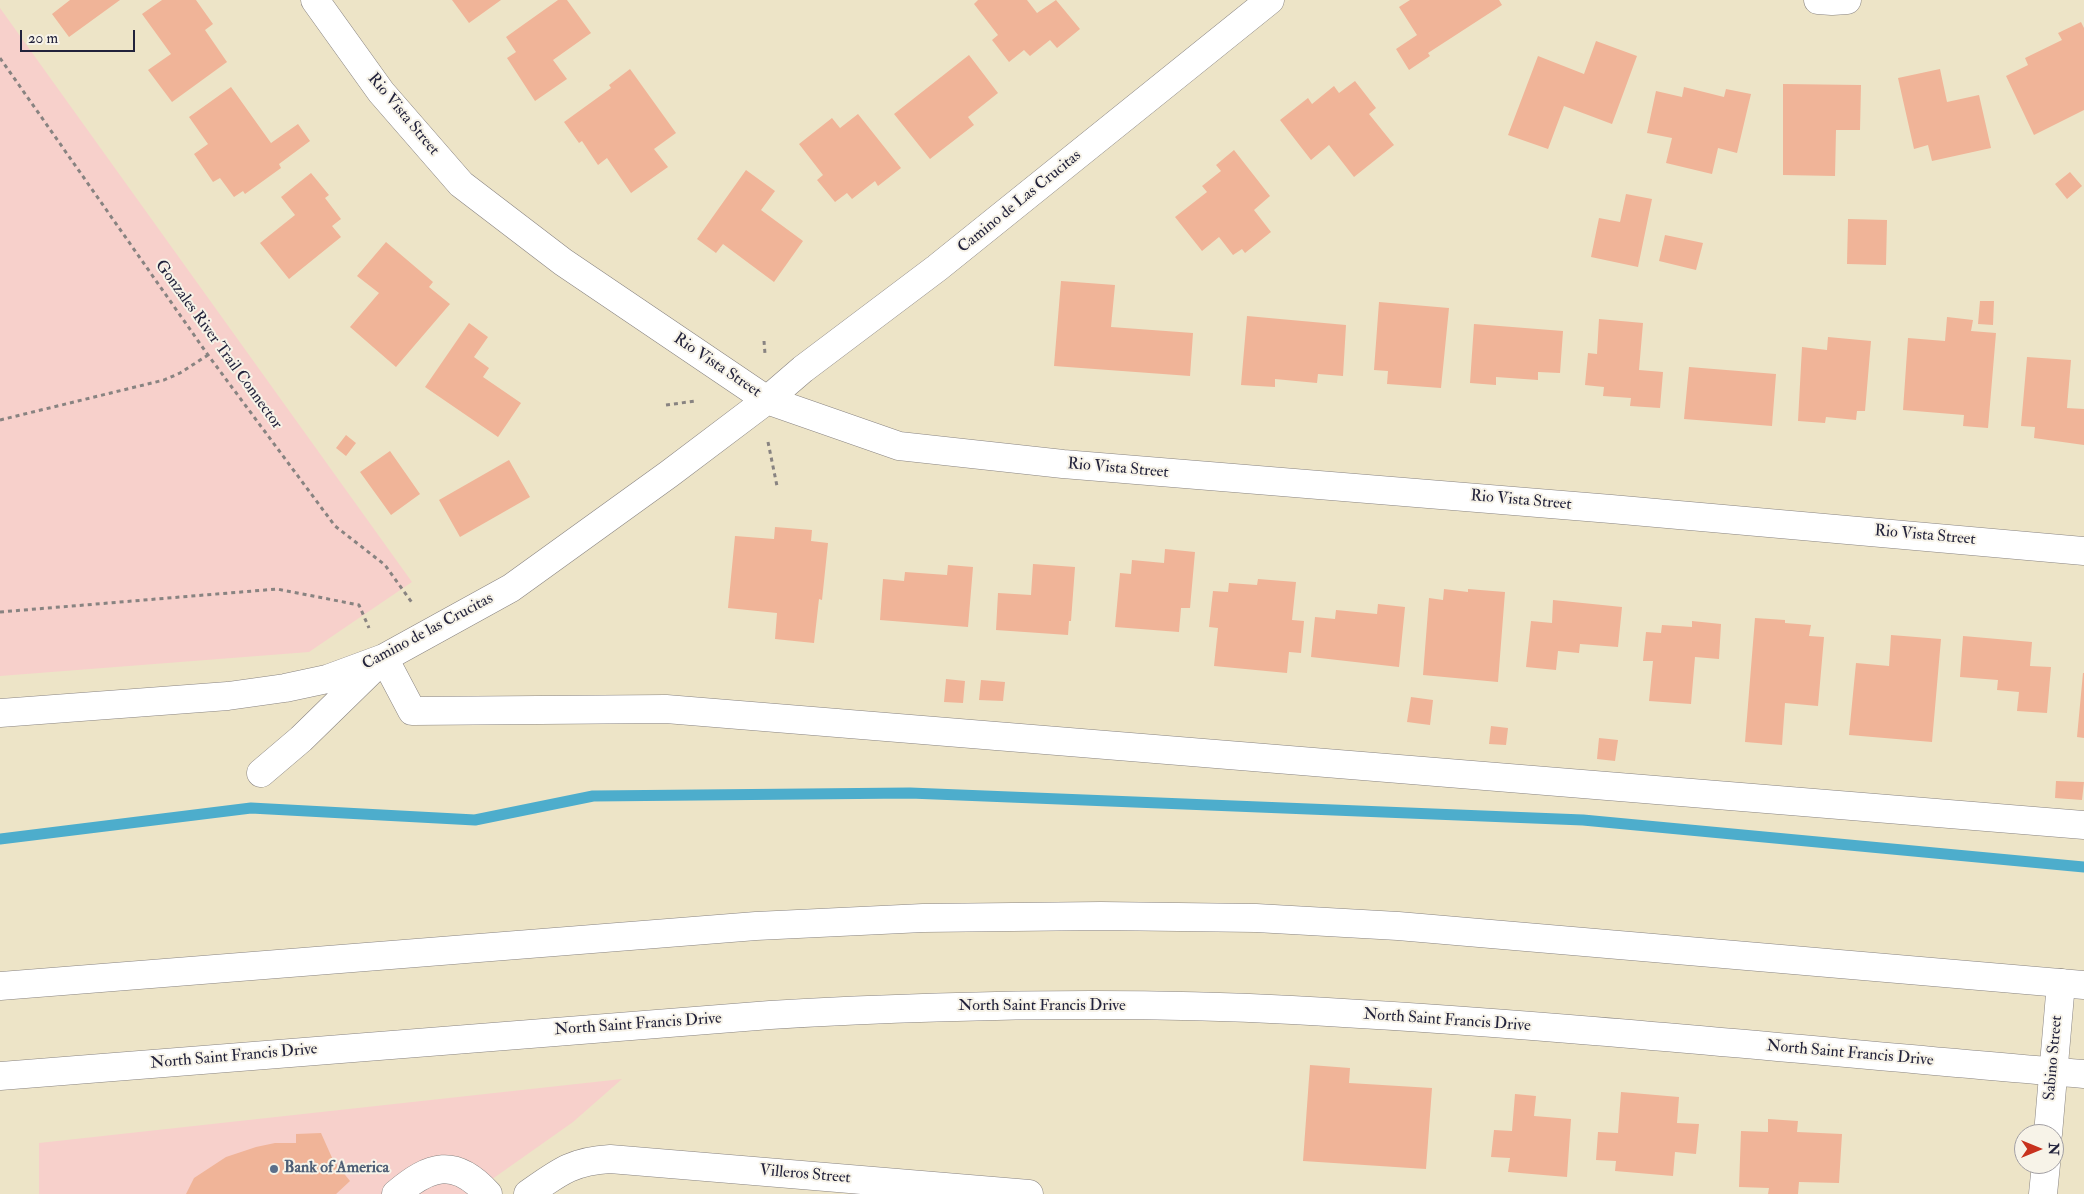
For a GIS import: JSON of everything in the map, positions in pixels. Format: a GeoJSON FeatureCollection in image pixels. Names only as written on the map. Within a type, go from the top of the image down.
{"type":"FeatureCollection","features":[{"type":"Feature","properties":{"kind":"main road","name":"Rio Vista Street"},"geometry":{"type":"LineString","coordinates":[[315,0],[381,92],[460,184],[563,262],[767,400],[899,446],[1062,464],[1611,509],[2084,551]]}},
{"type":"Feature","properties":{"kind":"main road","name":"Camino de Las Crucitas"},"geometry":{"type":"LineString","coordinates":[[767,400],[804,369],[937,268],[1270,0]]}},
{"type":"Feature","properties":{"kind":"main road"},"geometry":{"type":"LineString","coordinates":[[1818,0],[1832,2],[1847,0]]}},
{"type":"Feature","properties":{"kind":"main road","name":"Camino de las Crucitas"},"geometry":{"type":"LineString","coordinates":[[0,713],[228,696],[285,688],[326,679],[384,658],[511,588],[670,474],[767,400]]}},
{"type":"Feature","properties":{"kind":"main road"},"geometry":{"type":"LineString","coordinates":[[261,773],[301,739],[384,658],[412,711],[666,709],[2084,825]]}},
{"type":"Feature","properties":{"kind":"main road"},"geometry":{"type":"LineString","coordinates":[[0,986],[746,926],[914,918],[1092,916],[1246,918],[1398,926],[2072,984]]}},
{"type":"Feature","properties":{"kind":"main road","name":"Sabino Street"},"geometry":{"type":"LineString","coordinates":[[2049,1124],[2053,1072],[2072,984]]}},
{"type":"Feature","properties":{"kind":"main road","name":"North Saint Francis Drive"},"geometry":{"type":"LineString","coordinates":[[0,1076],[760,1016],[872,1009],[1012,1006],[1210,1007],[1361,1014],[2084,1074]]}},
{"type":"Feature","properties":{"kind":"main road","name":"Villeros Street"},"geometry":{"type":"LineString","coordinates":[[528,1194],[567,1168],[580,1162],[610,1159],[1029,1194]]}},
{"type":"Feature","properties":{"kind":"main road"},"geometry":{"type":"LineString","coordinates":[[396,1194],[424,1175],[438,1170],[455,1169],[471,1177],[488,1194]]}},
{"type":"Feature","properties":{"kind":"main road"},"geometry":{"type":"LineString","coordinates":[[2043,1194],[2045,1174]]}},
{"type":"Feature","properties":{"kind":"path","name":"Gonzales River Trail Connector"},"geometry":{"type":"LineString","coordinates":[[0,58],[208,355],[335,526],[385,565],[432,631]]}},
{"type":"Feature","properties":{"kind":"path"},"geometry":{"type":"LineString","coordinates":[[764,341],[765,354]]}},
{"type":"Feature","properties":{"kind":"path"},"geometry":{"type":"LineString","coordinates":[[0,420],[164,380],[180,373],[208,355]]}},
{"type":"Feature","properties":{"kind":"path"},"geometry":{"type":"LineString","coordinates":[[666,404],[696,401]]}},
{"type":"Feature","properties":{"kind":"path"},"geometry":{"type":"LineString","coordinates":[[768,439],[777,486]]}},
{"type":"Feature","properties":{"kind":"path"},"geometry":{"type":"LineString","coordinates":[[0,612],[277,589],[359,604],[384,658]]}},
{"type":"Feature","properties":{"kind":"shaded area"},"geometry":{"type":"Polygon","coordinates":[[[0,8],[412,582],[309,652],[0,676],[0,8]]]}},
{"type":"Feature","properties":{"kind":"shaded area"},"geometry":{"type":"Polygon","coordinates":[[[622,1079],[573,1122],[471,1194],[39,1194],[39,1143],[622,1079]]]}},
{"type":"Feature","properties":{"kind":"building"},"geometry":{"type":"Polygon","coordinates":[[[70,0],[120,0],[69,37],[52,14],[70,0]]]}},
{"type":"Feature","properties":{"kind":"building"},"geometry":{"type":"Polygon","coordinates":[[[162,0],[196,0],[213,24],[205,30],[227,62],[172,102],[148,70],[171,54],[142,14],[162,0]]]}},
{"type":"Feature","properties":{"kind":"building"},"geometry":{"type":"Polygon","coordinates":[[[452,0],[501,0],[469,23],[452,0]]]}},
{"type":"Feature","properties":{"kind":"building"},"geometry":{"type":"Polygon","coordinates":[[[558,0],[567,0],[591,33],[553,60],[567,79],[535,101],[507,58],[516,52],[506,37],[558,0]]]}},
{"type":"Feature","properties":{"kind":"building"},"geometry":{"type":"Polygon","coordinates":[[[978,0],[1027,0],[1037,13],[1056,0],[1080,29],[1057,48],[1050,40],[1030,56],[1024,50],[1009,62],[992,40],[998,35],[974,4],[978,0]]]}},
{"type":"Feature","properties":{"kind":"building"},"geometry":{"type":"Polygon","coordinates":[[[1410,0],[1499,0],[1502,5],[1428,53],[1430,56],[1409,70],[1396,49],[1417,35],[1399,7],[1410,0]]]}},
{"type":"Feature","properties":{"kind":"building"},"geometry":{"type":"Polygon","coordinates":[[[2081,22],[2084,28],[2084,110],[2034,135],[2006,76],[2028,65],[2025,58],[2062,40],[2058,33],[2081,22]]]}},
{"type":"Feature","properties":{"kind":"building"},"geometry":{"type":"Polygon","coordinates":[[[1596,41],[1637,56],[1612,124],[1564,106],[1548,149],[1508,135],[1538,56],[1584,74],[1596,41]]]}},
{"type":"Feature","properties":{"kind":"building"},"geometry":{"type":"Polygon","coordinates":[[[969,55],[998,93],[968,117],[974,125],[930,159],[894,114],[969,55]]]}},
{"type":"Feature","properties":{"kind":"building"},"geometry":{"type":"Polygon","coordinates":[[[630,69],[676,133],[654,149],[668,167],[631,193],[607,158],[598,165],[582,141],[579,143],[564,122],[611,88],[609,85],[630,69]]]}},
{"type":"Feature","properties":{"kind":"building"},"geometry":{"type":"Polygon","coordinates":[[[1940,69],[1947,102],[1979,95],[1991,148],[1932,161],[1928,145],[1914,149],[1898,78],[1940,69]]]}},
{"type":"Feature","properties":{"kind":"building"},"geometry":{"type":"Polygon","coordinates":[[[1355,81],[1376,108],[1369,114],[1394,145],[1354,177],[1329,145],[1311,160],[1280,120],[1308,98],[1312,104],[1334,86],[1339,93],[1355,81]]]}},
{"type":"Feature","properties":{"kind":"building"},"geometry":{"type":"Polygon","coordinates":[[[1783,84],[1861,85],[1860,130],[1836,130],[1835,176],[1783,175],[1783,84]]]}},
{"type":"Feature","properties":{"kind":"building"},"geometry":{"type":"Polygon","coordinates":[[[231,87],[271,143],[298,124],[310,141],[279,164],[281,168],[245,194],[243,191],[234,197],[220,178],[213,182],[194,154],[208,144],[189,117],[231,87]]]}},
{"type":"Feature","properties":{"kind":"building"},"geometry":{"type":"Polygon","coordinates":[[[1684,87],[1724,97],[1726,89],[1751,94],[1737,153],[1718,148],[1712,174],[1666,163],[1672,138],[1647,133],[1656,91],[1682,97],[1684,87]]]}},
{"type":"Feature","properties":{"kind":"building"},"geometry":{"type":"Polygon","coordinates":[[[858,114],[901,168],[878,186],[875,181],[852,199],[847,193],[835,202],[817,180],[823,175],[799,144],[832,118],[840,128],[858,114]]]}},
{"type":"Feature","properties":{"kind":"building"},"geometry":{"type":"Polygon","coordinates":[[[1234,150],[1270,196],[1254,210],[1271,232],[1245,253],[1242,249],[1233,255],[1219,237],[1202,251],[1175,217],[1207,192],[1202,186],[1221,171],[1216,165],[1234,150]]]}},
{"type":"Feature","properties":{"kind":"building"},"geometry":{"type":"Polygon","coordinates":[[[746,170],[775,191],[761,210],[803,241],[774,282],[723,244],[716,253],[697,239],[746,170]]]}},
{"type":"Feature","properties":{"kind":"building"},"geometry":{"type":"Polygon","coordinates":[[[2070,172],[2082,186],[2067,199],[2055,184],[2070,172]]]}},
{"type":"Feature","properties":{"kind":"building"},"geometry":{"type":"Polygon","coordinates":[[[311,173],[329,195],[325,198],[341,219],[332,226],[341,237],[289,279],[260,243],[295,215],[281,197],[311,173]]]}},
{"type":"Feature","properties":{"kind":"building"},"geometry":{"type":"Polygon","coordinates":[[[1626,194],[1652,199],[1638,267],[1591,257],[1599,218],[1620,222],[1626,194]]]}},
{"type":"Feature","properties":{"kind":"building"},"geometry":{"type":"Polygon","coordinates":[[[1848,219],[1887,220],[1886,265],[1847,264],[1848,219]]]}},
{"type":"Feature","properties":{"kind":"building"},"geometry":{"type":"Polygon","coordinates":[[[1665,235],[1703,243],[1696,270],[1659,261],[1665,235]]]}},
{"type":"Feature","properties":{"kind":"building"},"geometry":{"type":"Polygon","coordinates":[[[386,242],[433,282],[429,287],[450,304],[396,367],[350,327],[379,293],[357,276],[386,242]]]}},
{"type":"Feature","properties":{"kind":"building"},"geometry":{"type":"Polygon","coordinates":[[[1061,281],[1115,285],[1111,327],[1193,333],[1190,376],[1054,366],[1061,281]]]}},
{"type":"Feature","properties":{"kind":"building"},"geometry":{"type":"Polygon","coordinates":[[[1980,301],[1994,301],[1993,325],[1978,324],[1980,301]]]}},
{"type":"Feature","properties":{"kind":"building"},"geometry":{"type":"Polygon","coordinates":[[[1379,302],[1449,308],[1441,388],[1387,384],[1388,371],[1374,370],[1379,302]]]}},
{"type":"Feature","properties":{"kind":"building"},"geometry":{"type":"Polygon","coordinates":[[[1247,316],[1346,325],[1343,376],[1318,374],[1317,383],[1275,379],[1275,387],[1241,385],[1247,316]]]}},
{"type":"Feature","properties":{"kind":"building"},"geometry":{"type":"Polygon","coordinates":[[[1947,317],[1973,320],[1971,331],[1996,333],[1988,428],[1963,426],[1964,415],[1903,410],[1908,338],[1945,341],[1947,317]]]}},
{"type":"Feature","properties":{"kind":"building"},"geometry":{"type":"Polygon","coordinates":[[[1599,319],[1643,323],[1639,370],[1663,372],[1660,408],[1630,406],[1631,398],[1603,396],[1604,387],[1585,385],[1588,353],[1597,354],[1599,319]]]}},
{"type":"Feature","properties":{"kind":"building"},"geometry":{"type":"Polygon","coordinates":[[[469,323],[488,337],[474,357],[489,368],[483,377],[521,403],[498,437],[425,387],[469,323]]]}},
{"type":"Feature","properties":{"kind":"building"},"geometry":{"type":"Polygon","coordinates":[[[1474,324],[1563,331],[1560,373],[1538,372],[1538,380],[1496,377],[1496,385],[1470,383],[1474,324]]]}},
{"type":"Feature","properties":{"kind":"building"},"geometry":{"type":"Polygon","coordinates":[[[1828,337],[1871,341],[1865,411],[1857,411],[1856,420],[1826,417],[1825,423],[1798,421],[1802,347],[1827,350],[1828,337]]]}},
{"type":"Feature","properties":{"kind":"building"},"geometry":{"type":"Polygon","coordinates":[[[2027,357],[2071,360],[2067,408],[2084,409],[2084,445],[2034,438],[2035,427],[2021,426],[2027,357]]]}},
{"type":"Feature","properties":{"kind":"building"},"geometry":{"type":"Polygon","coordinates":[[[1689,367],[1776,374],[1772,426],[1684,419],[1689,367]]]}},
{"type":"Feature","properties":{"kind":"building"},"geometry":{"type":"Polygon","coordinates":[[[346,435],[356,443],[346,456],[336,448],[346,435]]]}},
{"type":"Feature","properties":{"kind":"building"},"geometry":{"type":"Polygon","coordinates":[[[390,451],[420,494],[391,515],[360,472],[390,451]]]}},
{"type":"Feature","properties":{"kind":"building"},"geometry":{"type":"Polygon","coordinates":[[[509,460],[530,497],[460,537],[439,500],[509,460]]]}},
{"type":"Feature","properties":{"kind":"building"},"geometry":{"type":"Polygon","coordinates":[[[775,527],[812,530],[811,541],[828,543],[822,600],[819,599],[814,643],[775,639],[777,613],[728,608],[735,536],[774,539],[775,527]]]}},
{"type":"Feature","properties":{"kind":"building"},"geometry":{"type":"Polygon","coordinates":[[[1165,549],[1195,552],[1190,608],[1181,608],[1179,632],[1115,627],[1120,573],[1131,574],[1132,560],[1164,563],[1165,549]]]}},
{"type":"Feature","properties":{"kind":"building"},"geometry":{"type":"Polygon","coordinates":[[[1033,564],[1075,567],[1071,621],[1069,621],[1068,635],[996,630],[998,593],[1031,595],[1033,564]]]}},
{"type":"Feature","properties":{"kind":"building"},"geometry":{"type":"Polygon","coordinates":[[[948,565],[973,567],[968,627],[880,620],[883,579],[904,581],[905,572],[947,575],[948,565]]]}},
{"type":"Feature","properties":{"kind":"building"},"geometry":{"type":"Polygon","coordinates":[[[1258,579],[1296,582],[1292,620],[1304,621],[1301,653],[1289,652],[1287,673],[1214,666],[1218,628],[1209,627],[1213,591],[1228,592],[1229,583],[1257,585],[1258,579]]]}},
{"type":"Feature","properties":{"kind":"building"},"geometry":{"type":"Polygon","coordinates":[[[1444,589],[1468,592],[1468,589],[1505,592],[1498,682],[1423,675],[1429,598],[1443,600],[1444,589]]]}},
{"type":"Feature","properties":{"kind":"building"},"geometry":{"type":"Polygon","coordinates":[[[1553,600],[1622,607],[1618,647],[1580,644],[1579,653],[1558,651],[1556,670],[1526,667],[1531,621],[1552,623],[1553,600]]]}},
{"type":"Feature","properties":{"kind":"building"},"geometry":{"type":"Polygon","coordinates":[[[1378,604],[1405,607],[1399,667],[1311,657],[1315,617],[1335,619],[1336,610],[1377,614],[1378,604]]]}},
{"type":"Feature","properties":{"kind":"building"},"geometry":{"type":"Polygon","coordinates":[[[1755,618],[1785,620],[1785,623],[1811,625],[1809,636],[1824,637],[1818,706],[1785,703],[1782,745],[1745,742],[1755,618]]]}},
{"type":"Feature","properties":{"kind":"building"},"geometry":{"type":"Polygon","coordinates":[[[1692,621],[1721,624],[1719,659],[1695,657],[1691,704],[1649,701],[1653,661],[1643,661],[1646,632],[1661,633],[1662,625],[1692,627],[1692,621]]]}},
{"type":"Feature","properties":{"kind":"building"},"geometry":{"type":"Polygon","coordinates":[[[1891,635],[1941,639],[1932,742],[1849,735],[1856,663],[1889,666],[1891,635]]]}},
{"type":"Feature","properties":{"kind":"building"},"geometry":{"type":"Polygon","coordinates":[[[1963,636],[2032,642],[2030,666],[2051,667],[2047,713],[2017,711],[2019,692],[1997,690],[1998,680],[1960,677],[1963,636]]]}},
{"type":"Feature","properties":{"kind":"building"},"geometry":{"type":"Polygon","coordinates":[[[2084,673],[2084,738],[2077,737],[2084,673]]]}},
{"type":"Feature","properties":{"kind":"building"},"geometry":{"type":"Polygon","coordinates":[[[946,679],[965,681],[963,703],[944,702],[946,679]]]}},
{"type":"Feature","properties":{"kind":"building"},"geometry":{"type":"Polygon","coordinates":[[[981,680],[1005,682],[1003,701],[979,700],[981,680]]]}},
{"type":"Feature","properties":{"kind":"building"},"geometry":{"type":"Polygon","coordinates":[[[1411,697],[1433,700],[1430,725],[1407,722],[1411,697]]]}},
{"type":"Feature","properties":{"kind":"building"},"geometry":{"type":"Polygon","coordinates":[[[1491,726],[1508,728],[1506,745],[1489,744],[1491,726]]]}},
{"type":"Feature","properties":{"kind":"building"},"geometry":{"type":"Polygon","coordinates":[[[1599,738],[1618,740],[1615,761],[1597,759],[1599,738]]]}},
{"type":"Feature","properties":{"kind":"building"},"geometry":{"type":"Polygon","coordinates":[[[2056,781],[2084,782],[2082,800],[2055,798],[2056,781]]]}},
{"type":"Feature","properties":{"kind":"building"},"geometry":{"type":"Polygon","coordinates":[[[1310,1065],[1350,1068],[1349,1083],[1432,1088],[1426,1169],[1303,1161],[1310,1065]]]}},
{"type":"Feature","properties":{"kind":"building"},"geometry":{"type":"Polygon","coordinates":[[[1621,1092],[1679,1097],[1677,1123],[1699,1124],[1696,1154],[1675,1152],[1673,1176],[1615,1171],[1616,1161],[1596,1160],[1598,1132],[1618,1133],[1621,1092]]]}},
{"type":"Feature","properties":{"kind":"building"},"geometry":{"type":"Polygon","coordinates":[[[1515,1094],[1536,1096],[1534,1116],[1571,1119],[1567,1177],[1508,1172],[1510,1158],[1491,1157],[1494,1130],[1512,1131],[1515,1094]]]}},
{"type":"Feature","properties":{"kind":"building"},"geometry":{"type":"Polygon","coordinates":[[[1768,1119],[1798,1121],[1797,1132],[1842,1134],[1839,1183],[1799,1182],[1798,1194],[1768,1194],[1769,1188],[1739,1187],[1741,1131],[1768,1132],[1768,1119]]]}},
{"type":"Feature","properties":{"kind":"building","name":"Bank of America"},"geometry":{"type":"Polygon","coordinates":[[[321,1133],[333,1160],[350,1181],[336,1194],[186,1194],[194,1178],[226,1157],[275,1143],[296,1143],[296,1134],[321,1133]]]}},
{"type":"Feature","properties":{"kind":"waterway"},"geometry":{"type":"LineString","coordinates":[[0,839],[251,808],[475,820],[593,796],[910,793],[1583,820],[2084,867]]}},
{"type":"Feature","properties":{"kind":"place","name":"Bank of America"},"geometry":{"type":"Point","coordinates":[274,1169]}}]}
